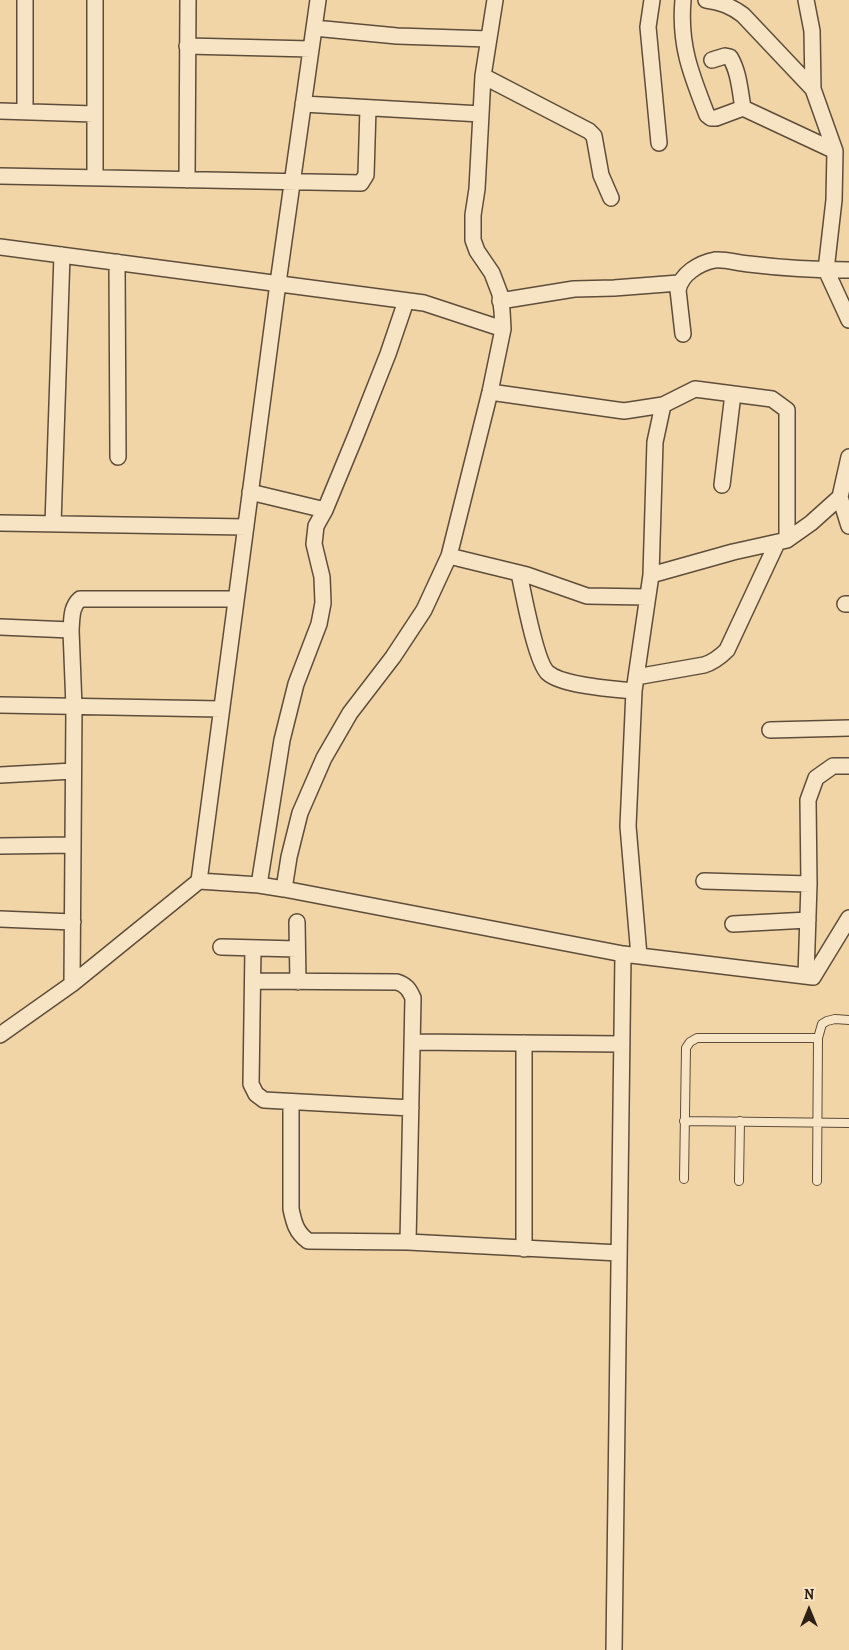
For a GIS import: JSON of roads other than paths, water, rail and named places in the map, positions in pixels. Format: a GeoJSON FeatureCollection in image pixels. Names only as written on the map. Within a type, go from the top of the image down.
{"type":"FeatureCollection","features":[{"type":"Feature","properties":{"kind":"street"},"geometry":{"type":"LineString","coordinates":[[25,0],[25,111]]}},
{"type":"Feature","properties":{"kind":"street"},"geometry":{"type":"LineString","coordinates":[[95,0],[94,114],[96,178]]}},
{"type":"Feature","properties":{"kind":"street"},"geometry":{"type":"LineString","coordinates":[[187,180],[188,0]]}},
{"type":"Feature","properties":{"kind":"street"},"geometry":{"type":"LineString","coordinates":[[199,881],[278,283],[318,0]]}},
{"type":"Feature","properties":{"kind":"street"},"geometry":{"type":"LineString","coordinates":[[284,889],[300,813],[324,758],[350,713],[393,657],[424,610],[449,556],[490,392],[503,329],[500,301],[492,273],[473,240],[473,215],[477,189],[483,76],[495,0]]}},
{"type":"Feature","properties":{"kind":"street"},"geometry":{"type":"LineString","coordinates":[[652,0],[648,27],[659,143]]}},
{"type":"Feature","properties":{"kind":"street"},"geometry":{"type":"LineString","coordinates":[[683,0],[681,17],[685,55],[707,115],[711,118],[716,118],[743,108],[835,151]]}},
{"type":"Feature","properties":{"kind":"street"},"geometry":{"type":"LineString","coordinates":[[706,0],[722,2],[743,15],[813,89]]}},
{"type":"Feature","properties":{"kind":"street"},"geometry":{"type":"LineString","coordinates":[[806,0],[812,31],[813,89],[842,171],[834,200],[826,270],[849,320]]}},
{"type":"Feature","properties":{"kind":"street"},"geometry":{"type":"LineString","coordinates":[[314,28],[397,36],[489,39]]}},
{"type":"Feature","properties":{"kind":"street"},"geometry":{"type":"LineString","coordinates":[[187,46],[311,49]]}},
{"type":"Feature","properties":{"kind":"street"},"geometry":{"type":"LineString","coordinates":[[712,60],[725,56],[730,57],[739,82],[743,108]]}},
{"type":"Feature","properties":{"kind":"street"},"geometry":{"type":"LineString","coordinates":[[483,76],[589,131],[594,136],[601,175],[611,198]]}},
{"type":"Feature","properties":{"kind":"street"},"geometry":{"type":"LineString","coordinates":[[303,104],[481,114]]}},
{"type":"Feature","properties":{"kind":"street"},"geometry":{"type":"LineString","coordinates":[[0,176],[362,183],[366,175],[368,108]]}},
{"type":"Feature","properties":{"kind":"street"},"geometry":{"type":"LineString","coordinates":[[0,111],[94,114]]}},
{"type":"Feature","properties":{"kind":"street"},"geometry":{"type":"LineString","coordinates":[[0,247],[424,303],[503,329]]}},
{"type":"Feature","properties":{"kind":"street"},"geometry":{"type":"LineString","coordinates":[[53,524],[62,255]]}},
{"type":"Feature","properties":{"kind":"street"},"geometry":{"type":"LineString","coordinates":[[683,334],[678,290],[679,283],[683,277],[703,263],[717,260],[826,270],[849,270]]}},
{"type":"Feature","properties":{"kind":"street"},"geometry":{"type":"LineString","coordinates":[[117,262],[118,457]]}},
{"type":"Feature","properties":{"kind":"street"},"geometry":{"type":"LineString","coordinates":[[500,301],[574,289],[679,283]]}},
{"type":"Feature","properties":{"kind":"street"},"geometry":{"type":"LineString","coordinates":[[259,885],[282,740],[296,684],[319,624],[323,603],[322,578],[314,544],[316,526],[325,510],[388,354],[406,302]]}},
{"type":"Feature","properties":{"kind":"street"},"geometry":{"type":"LineString","coordinates":[[490,392],[624,411],[663,405],[695,389],[772,399],[787,410],[782,541],[727,650],[720,658],[704,665],[635,684],[564,680],[547,672],[539,659],[519,573]]}},
{"type":"Feature","properties":{"kind":"street"},"geometry":{"type":"LineString","coordinates":[[722,485],[733,394]]}},
{"type":"Feature","properties":{"kind":"street"},"geometry":{"type":"LineString","coordinates":[[639,956],[628,826],[635,684],[651,575],[655,442],[663,405]]}},
{"type":"Feature","properties":{"kind":"street"},"geometry":{"type":"LineString","coordinates":[[849,457],[840,497],[849,526]]}},
{"type":"Feature","properties":{"kind":"street"},"geometry":{"type":"LineString","coordinates":[[250,492],[325,510]]}},
{"type":"Feature","properties":{"kind":"street"},"geometry":{"type":"LineString","coordinates":[[651,575],[733,552],[782,541],[811,523],[840,497]]}},
{"type":"Feature","properties":{"kind":"street"},"geometry":{"type":"LineString","coordinates":[[0,523],[246,527]]}},
{"type":"Feature","properties":{"kind":"street"},"geometry":{"type":"LineString","coordinates":[[449,556],[519,573],[587,596],[647,597]]}},
{"type":"Feature","properties":{"kind":"street"},"geometry":{"type":"LineString","coordinates":[[72,984],[74,706],[71,630],[73,609],[80,599],[236,599]]}},
{"type":"Feature","properties":{"kind":"street"},"geometry":{"type":"LineString","coordinates":[[0,627],[71,630]]}},
{"type":"Feature","properties":{"kind":"street"},"geometry":{"type":"LineString","coordinates":[[0,705],[221,709]]}},
{"type":"Feature","properties":{"kind":"street"},"geometry":{"type":"LineString","coordinates":[[770,730],[849,728]]}},
{"type":"Feature","properties":{"kind":"street"},"geometry":{"type":"LineString","coordinates":[[806,976],[810,884],[808,800],[816,778],[832,766],[849,766]]}},
{"type":"Feature","properties":{"kind":"street"},"geometry":{"type":"LineString","coordinates":[[0,775],[73,771]]}},
{"type":"Feature","properties":{"kind":"street"},"geometry":{"type":"LineString","coordinates":[[0,846],[73,845]]}},
{"type":"Feature","properties":{"kind":"street"},"geometry":{"type":"LineString","coordinates":[[0,1036],[72,984],[199,881],[259,885],[284,889],[623,954],[813,977],[849,918]]}},
{"type":"Feature","properties":{"kind":"street"},"geometry":{"type":"LineString","coordinates":[[704,881],[810,884]]}},
{"type":"Feature","properties":{"kind":"street"},"geometry":{"type":"LineString","coordinates":[[0,919],[73,922]]}},
{"type":"Feature","properties":{"kind":"street"},"geometry":{"type":"LineString","coordinates":[[733,924],[808,920]]}},
{"type":"Feature","properties":{"kind":"street"},"geometry":{"type":"LineString","coordinates":[[297,922],[298,982]]}},
{"type":"Feature","properties":{"kind":"street"},"geometry":{"type":"LineString","coordinates":[[221,947],[297,949]]}},
{"type":"Feature","properties":{"kind":"street"},"geometry":{"type":"LineString","coordinates":[[254,948],[251,1084],[256,1094],[264,1100],[411,1108]]}},
{"type":"Feature","properties":{"kind":"street"},"geometry":{"type":"LineString","coordinates":[[614,1650],[623,954]]}},
{"type":"Feature","properties":{"kind":"street"},"geometry":{"type":"LineString","coordinates":[[253,982],[397,982],[405,985],[413,998],[408,1242]]}},
{"type":"Feature","properties":{"kind":"street"},"geometry":{"type":"LineString","coordinates":[[412,1042],[622,1044]]}},
{"type":"Feature","properties":{"kind":"street"},"geometry":{"type":"LineString","coordinates":[[524,1043],[524,1249]]}},
{"type":"Feature","properties":{"kind":"street"},"geometry":{"type":"LineString","coordinates":[[291,1102],[291,1209],[295,1226],[308,1241],[408,1242],[619,1253]]}},
{"type":"Feature","properties":{"kind":"lane"},"geometry":{"type":"LineString","coordinates":[[817,1181],[818,1038],[822,1024],[827,1020],[849,1020]]}},
{"type":"Feature","properties":{"kind":"lane"},"geometry":{"type":"LineString","coordinates":[[684,1179],[686,1048],[690,1042],[697,1038],[818,1038]]}},
{"type":"Feature","properties":{"kind":"lane"},"geometry":{"type":"LineString","coordinates":[[684,1121],[849,1123]]}},
{"type":"Feature","properties":{"kind":"lane"},"geometry":{"type":"LineString","coordinates":[[739,1181],[740,1121]]}}]}
